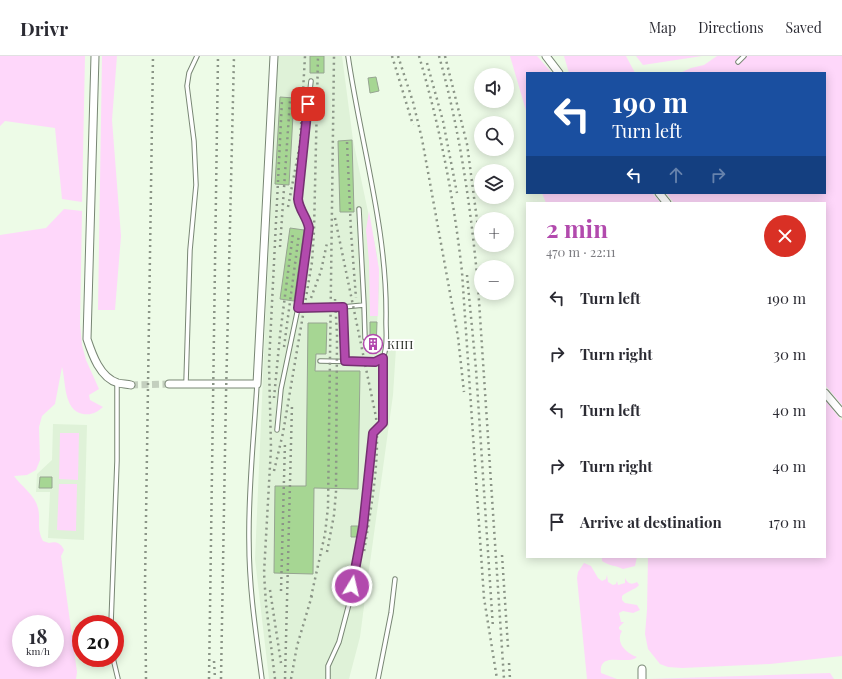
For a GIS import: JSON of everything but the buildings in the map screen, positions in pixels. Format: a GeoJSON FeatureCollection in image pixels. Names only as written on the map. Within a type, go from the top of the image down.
{"type":"FeatureCollection","features":[{"type":"Feature","properties":{"kind":"street"},"geometry":{"type":"LineString","coordinates":[[95,56],[87,338],[91,351],[106,375],[117,383],[131,384]]}},
{"type":"Feature","properties":{"kind":"street"},"geometry":{"type":"LineString","coordinates":[[169,384],[257,384],[274,56]]}},
{"type":"Feature","properties":{"kind":"street"},"geometry":{"type":"LineString","coordinates":[[546,56],[558,72]]}},
{"type":"Feature","properties":{"kind":"street"},"geometry":{"type":"LineString","coordinates":[[660,194],[666,202]]}},
{"type":"Feature","properties":{"kind":"street"},"geometry":{"type":"LineString","coordinates":[[826,394],[842,413]]}},
{"type":"Feature","properties":{"kind":"street"},"geometry":{"type":"LineString","coordinates":[[642,668],[642,679]]}},
{"type":"Feature","properties":{"kind":"lane"},"geometry":{"type":"LineString","coordinates":[[186,383],[190,250],[196,186],[196,164],[187,86],[189,73],[197,56]]}},
{"type":"Feature","properties":{"kind":"lane"},"geometry":{"type":"LineString","coordinates":[[328,679],[330,661],[340,642],[350,600],[363,527],[373,433],[383,423],[383,358],[386,347],[386,304],[383,253],[348,56]]}},
{"type":"Feature","properties":{"kind":"lane"},"geometry":{"type":"LineString","coordinates":[[738,62],[744,56]]}},
{"type":"Feature","properties":{"kind":"lane"},"geometry":{"type":"LineString","coordinates":[[277,430],[281,388],[298,308],[309,234],[308,222],[299,206],[298,199],[311,81]]}},
{"type":"Feature","properties":{"kind":"lane"},"geometry":{"type":"LineString","coordinates":[[359,209],[365,338]]}},
{"type":"Feature","properties":{"kind":"lane"},"geometry":{"type":"LineString","coordinates":[[298,308],[364,306]]}},
{"type":"Feature","properties":{"kind":"lane"},"geometry":{"type":"LineString","coordinates":[[343,307],[345,361]]}},
{"type":"Feature","properties":{"kind":"lane"},"geometry":{"type":"LineString","coordinates":[[320,361],[375,362],[383,358]]}},
{"type":"Feature","properties":{"kind":"lane"},"geometry":{"type":"LineString","coordinates":[[111,615],[117,461],[117,383]]}},
{"type":"Feature","properties":{"kind":"lane"},"geometry":{"type":"LineString","coordinates":[[257,384],[249,516],[249,543],[254,616],[262,679]]}},
{"type":"Feature","properties":{"kind":"lane"},"geometry":{"type":"LineString","coordinates":[[378,679],[391,613],[395,579]]}},
{"type":"Feature","properties":{"kind":"lane"},"geometry":{"type":"LineString","coordinates":[[116,667],[118,679]]}},
{"type":"Feature","properties":{"kind":"shaded area"},"geometry":{"type":"Polygon","coordinates":[[[0,56],[85,56],[82,202],[62,199],[55,128],[5,121],[0,126],[0,56]]]}},
{"type":"Feature","properties":{"kind":"shaded area"},"geometry":{"type":"Polygon","coordinates":[[[102,56],[117,56],[112,120],[121,236],[115,310],[98,310],[102,56]]]}},
{"type":"Feature","properties":{"kind":"shaded area"},"geometry":{"type":"Polygon","coordinates":[[[277,56],[342,56],[353,140],[377,255],[379,286],[376,347],[396,348],[393,395],[360,637],[349,679],[269,679],[255,559],[277,56]]]}},
{"type":"Feature","properties":{"kind":"shaded area"},"geometry":{"type":"Polygon","coordinates":[[[510,56],[537,56],[551,72],[526,72],[526,111],[510,56]]]}},
{"type":"Feature","properties":{"kind":"shaded area"},"geometry":{"type":"Polygon","coordinates":[[[564,56],[626,56],[634,72],[569,72],[564,56]]]}},
{"type":"Feature","properties":{"kind":"shaded area"},"geometry":{"type":"Polygon","coordinates":[[[636,56],[702,56],[643,65],[636,56]]]}},
{"type":"Feature","properties":{"kind":"shaded area"},"geometry":{"type":"Polygon","coordinates":[[[717,56],[842,56],[842,405],[826,386],[826,202],[673,202],[667,194],[826,194],[826,72],[682,72],[704,65],[717,56]]]}},
{"type":"Feature","properties":{"kind":"shaded area"},"geometry":{"type":"Polygon","coordinates":[[[542,194],[653,194],[660,202],[546,202],[542,194]]]}},
{"type":"Feature","properties":{"kind":"shaded area"},"geometry":{"type":"Polygon","coordinates":[[[64,209],[82,211],[80,324],[82,345],[86,360],[99,389],[89,395],[90,400],[103,407],[94,413],[83,414],[72,407],[66,394],[62,367],[55,404],[42,416],[39,427],[40,460],[36,470],[27,475],[14,476],[36,503],[39,513],[39,528],[43,541],[58,543],[64,550],[61,556],[72,636],[72,667],[76,667],[76,679],[0,679],[0,235],[46,228],[64,209]]]}},
{"type":"Feature","properties":{"kind":"shaded area"},"geometry":{"type":"Polygon","coordinates":[[[369,211],[379,269],[378,316],[370,316],[369,261],[366,230],[369,211]]]}},
{"type":"Feature","properties":{"kind":"shaded area"},"geometry":{"type":"Polygon","coordinates":[[[826,401],[842,421],[842,656],[770,664],[682,668],[668,667],[660,664],[648,649],[645,634],[648,558],[826,558],[826,401]]]}},
{"type":"Feature","properties":{"kind":"shaded area"},"geometry":{"type":"Polygon","coordinates":[[[53,424],[87,425],[84,540],[48,538],[50,492],[36,492],[37,474],[52,460],[53,424]]]}},
{"type":"Feature","properties":{"kind":"shaded area"},"geometry":{"type":"Polygon","coordinates":[[[60,433],[79,433],[78,480],[59,479],[60,433]]]}},
{"type":"Feature","properties":{"kind":"shaded area"},"geometry":{"type":"Polygon","coordinates":[[[59,484],[77,484],[76,531],[57,530],[59,484]]]}},
{"type":"Feature","properties":{"kind":"shaded area"},"geometry":{"type":"Polygon","coordinates":[[[602,558],[637,558],[635,566],[623,569],[602,561],[602,558]]]}},
{"type":"Feature","properties":{"kind":"shaded area"},"geometry":{"type":"Polygon","coordinates":[[[584,563],[591,566],[598,578],[602,581],[606,579],[607,575],[608,582],[613,585],[616,584],[617,581],[618,585],[625,583],[625,578],[627,582],[637,582],[639,585],[622,596],[622,600],[625,603],[637,605],[640,610],[633,613],[623,611],[619,613],[621,622],[624,622],[619,627],[622,631],[620,635],[621,643],[629,653],[637,657],[627,660],[609,660],[604,662],[601,666],[601,673],[617,679],[587,679],[577,578],[578,572],[584,563]]]}},
{"type":"Feature","properties":{"kind":"shaded area"},"geometry":{"type":"Polygon","coordinates":[[[830,673],[834,679],[649,679],[830,673]]]}},
{"type":"Feature","properties":{"kind":"tunnel"},"geometry":{"type":"LineString","coordinates":[[131,385],[169,384]]}},
{"type":"Feature","properties":{"kind":"railway"},"geometry":{"type":"LineString","coordinates":[[146,679],[145,584],[153,56]]}},
{"type":"Feature","properties":{"kind":"railway"},"geometry":{"type":"LineString","coordinates":[[209,679],[218,56]]}},
{"type":"Feature","properties":{"kind":"railway"},"geometry":{"type":"LineString","coordinates":[[221,679],[234,56]]}},
{"type":"Feature","properties":{"kind":"railway"},"geometry":{"type":"LineString","coordinates":[[288,207],[300,144],[305,56]]}},
{"type":"Feature","properties":{"kind":"railway"},"geometry":{"type":"LineString","coordinates":[[274,471],[283,433],[312,262],[318,56]]}},
{"type":"Feature","properties":{"kind":"railway"},"geometry":{"type":"LineString","coordinates":[[311,597],[325,534],[328,507],[334,56]]}},
{"type":"Feature","properties":{"kind":"railway"},"geometry":{"type":"LineString","coordinates":[[392,56],[413,125]]}},
{"type":"Feature","properties":{"kind":"railway"},"geometry":{"type":"LineString","coordinates":[[398,56],[413,102],[422,139],[458,337],[464,392]]}},
{"type":"Feature","properties":{"kind":"railway"},"geometry":{"type":"LineString","coordinates":[[419,56],[440,136],[459,245],[484,598],[497,679]]}},
{"type":"Feature","properties":{"kind":"railway"},"geometry":{"type":"LineString","coordinates":[[439,56],[459,141],[475,257],[504,679]]}},
{"type":"Feature","properties":{"kind":"railway"},"geometry":{"type":"LineString","coordinates":[[445,56],[467,144],[476,212]]}},
{"type":"Feature","properties":{"kind":"railway"},"geometry":{"type":"LineString","coordinates":[[427,63],[443,121],[457,193]]}},
{"type":"Feature","properties":{"kind":"railway"},"geometry":{"type":"LineString","coordinates":[[275,679],[266,604],[264,573],[271,448],[269,364],[282,100]]}},
{"type":"Feature","properties":{"kind":"railway"},"geometry":{"type":"LineString","coordinates":[[280,247],[290,100]]}},
{"type":"Feature","properties":{"kind":"railway"},"geometry":{"type":"LineString","coordinates":[[347,142],[356,298]]}},
{"type":"Feature","properties":{"kind":"railway"},"geometry":{"type":"LineString","coordinates":[[335,218],[376,417],[376,468],[364,552]]}},
{"type":"Feature","properties":{"kind":"railway"},"geometry":{"type":"LineString","coordinates":[[274,398],[280,335],[293,233]]}},
{"type":"Feature","properties":{"kind":"railway"},"geometry":{"type":"LineString","coordinates":[[284,347],[299,234]]}},
{"type":"Feature","properties":{"kind":"railway"},"geometry":{"type":"LineString","coordinates":[[311,298],[321,271],[327,243]]}},
{"type":"Feature","properties":{"kind":"railway"},"geometry":{"type":"LineString","coordinates":[[467,275],[476,369],[493,628]]}},
{"type":"Feature","properties":{"kind":"railway"},"geometry":{"type":"LineString","coordinates":[[327,552],[334,515],[336,492],[337,335],[335,299]]}},
{"type":"Feature","properties":{"kind":"railway"},"geometry":{"type":"LineString","coordinates":[[285,679],[292,405]]}},
{"type":"Feature","properties":{"kind":"railway"},"geometry":{"type":"LineString","coordinates":[[281,591],[285,442]]}},
{"type":"Feature","properties":{"kind":"railway"},"geometry":{"type":"LineString","coordinates":[[502,555],[508,647]]}},
{"type":"Feature","properties":{"kind":"railway"},"geometry":{"type":"LineString","coordinates":[[270,590],[281,663]]}},
{"type":"Feature","properties":{"kind":"railway"},"geometry":{"type":"LineString","coordinates":[[291,679],[297,646],[313,592]]}},
{"type":"Feature","properties":{"kind":"railway"},"geometry":{"type":"LineString","coordinates":[[214,661],[215,679]]}},
{"type":"Feature","properties":{"kind":"railway"},"geometry":{"type":"LineString","coordinates":[[509,663],[510,679]]}},
{"type":"Feature","properties":{"kind":"place","name":"КПП"},"geometry":{"type":"Point","coordinates":[373,344]}},
{"type":"Feature","properties":{"kind":"route"},"geometry":{"type":"LineString","coordinates":[[308,104],[298,203],[308,222],[309,234],[298,308],[343,307],[345,361],[375,362],[383,358],[383,423],[374,430],[372,437],[363,527],[352,586]]}}]}
